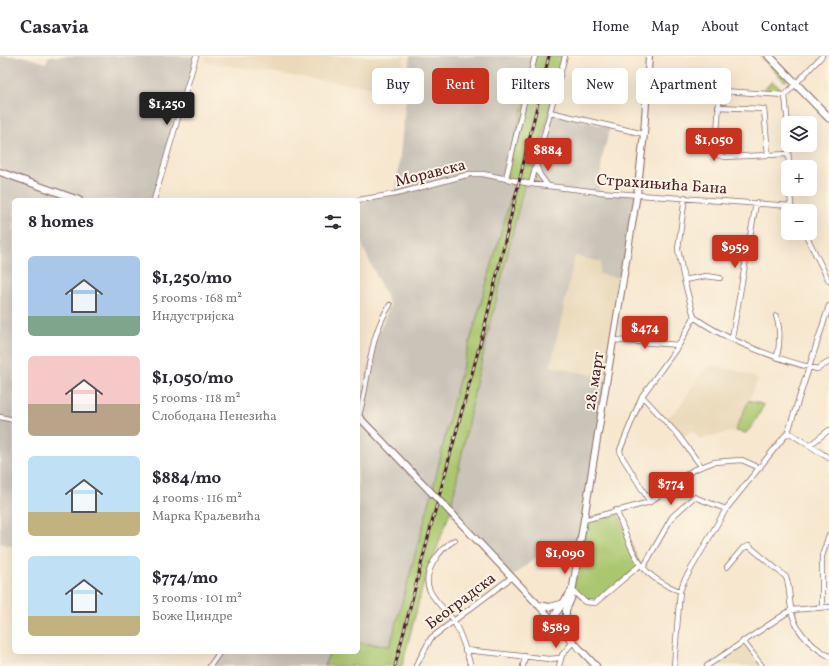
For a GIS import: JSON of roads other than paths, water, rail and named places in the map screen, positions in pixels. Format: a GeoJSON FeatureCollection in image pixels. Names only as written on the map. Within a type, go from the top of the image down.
{"type":"FeatureCollection","features":[{"type":"Feature","properties":{"kind":"main road","name":"28. март"},"geometry":{"type":"LineString","coordinates":[[648,68],[649,56]]}},
{"type":"Feature","properties":{"kind":"main road"},"geometry":{"type":"LineString","coordinates":[[769,56],[829,118]]}},
{"type":"Feature","properties":{"kind":"main road","name":"28. март"},"geometry":{"type":"LineString","coordinates":[[552,619],[564,607],[571,589],[584,520],[637,194],[646,104]]}},
{"type":"Feature","properties":{"kind":"main road"},"geometry":{"type":"LineString","coordinates":[[0,172],[73,198]]}},
{"type":"Feature","properties":{"kind":"main road"},"geometry":{"type":"LineString","coordinates":[[360,419],[596,666]]}},
{"type":"Feature","properties":{"kind":"main road"},"geometry":{"type":"LineString","coordinates":[[538,605],[564,607]]}},
{"type":"Feature","properties":{"kind":"main road","name":"28. март"},"geometry":{"type":"LineString","coordinates":[[564,607],[566,634]]}},
{"type":"Feature","properties":{"kind":"street"},"geometry":{"type":"LineString","coordinates":[[155,198],[196,56]]}},
{"type":"Feature","properties":{"kind":"street"},"geometry":{"type":"LineString","coordinates":[[506,178],[535,56]]}},
{"type":"Feature","properties":{"kind":"street"},"geometry":{"type":"LineString","coordinates":[[531,184],[565,56]]}},
{"type":"Feature","properties":{"kind":"street"},"geometry":{"type":"LineString","coordinates":[[787,116],[785,95],[822,56]]}},
{"type":"Feature","properties":{"kind":"street"},"geometry":{"type":"LineString","coordinates":[[731,91],[785,95]]}},
{"type":"Feature","properties":{"kind":"street"},"geometry":{"type":"LineString","coordinates":[[718,104],[718,155],[724,157],[788,154],[788,160]]}},
{"type":"Feature","properties":{"kind":"street"},"geometry":{"type":"LineString","coordinates":[[718,107],[764,109],[768,154]]}},
{"type":"Feature","properties":{"kind":"street"},"geometry":{"type":"LineString","coordinates":[[550,112],[644,134]]}},
{"type":"Feature","properties":{"kind":"street"},"geometry":{"type":"LineString","coordinates":[[536,164],[537,171],[548,186]]}},
{"type":"Feature","properties":{"kind":"street","name":"Моравска"},"geometry":{"type":"LineString","coordinates":[[360,200],[396,194],[470,174],[483,174],[531,184]]}},
{"type":"Feature","properties":{"kind":"street","name":"Страхињића Бана"},"geometry":{"type":"LineString","coordinates":[[531,184],[781,205]]}},
{"type":"Feature","properties":{"kind":"street"},"geometry":{"type":"LineString","coordinates":[[650,502],[620,452],[642,396],[679,345],[694,317],[678,250],[685,197]]}},
{"type":"Feature","properties":{"kind":"street"},"geometry":{"type":"LineString","coordinates":[[732,338],[756,203]]}},
{"type":"Feature","properties":{"kind":"street"},"geometry":{"type":"LineString","coordinates":[[809,240],[829,280]]}},
{"type":"Feature","properties":{"kind":"street"},"geometry":{"type":"LineString","coordinates":[[684,280],[706,276],[720,278]]}},
{"type":"Feature","properties":{"kind":"street"},"geometry":{"type":"LineString","coordinates":[[360,411],[364,400],[373,340],[390,305]]}},
{"type":"Feature","properties":{"kind":"street"},"geometry":{"type":"LineString","coordinates":[[678,666],[674,666],[680,591],[700,551],[726,509],[788,432],[829,306]]}},
{"type":"Feature","properties":{"kind":"street"},"geometry":{"type":"LineString","coordinates":[[776,316],[779,324],[777,356]]}},
{"type":"Feature","properties":{"kind":"street"},"geometry":{"type":"LineString","coordinates":[[694,317],[732,338],[809,367],[820,368],[829,362]]}},
{"type":"Feature","properties":{"kind":"street"},"geometry":{"type":"LineString","coordinates":[[613,340],[679,345]]}},
{"type":"Feature","properties":{"kind":"street"},"geometry":{"type":"LineString","coordinates":[[642,396],[678,435],[701,466]]}},
{"type":"Feature","properties":{"kind":"street"},"geometry":{"type":"LineString","coordinates":[[0,417],[12,420]]}},
{"type":"Feature","properties":{"kind":"street"},"geometry":{"type":"LineString","coordinates":[[810,445],[829,430]]}},
{"type":"Feature","properties":{"kind":"street"},"geometry":{"type":"LineString","coordinates":[[788,432],[829,458]]}},
{"type":"Feature","properties":{"kind":"street"},"geometry":{"type":"LineString","coordinates":[[584,520],[616,510],[650,502],[701,466],[714,462],[735,460],[751,463],[760,468]]}},
{"type":"Feature","properties":{"kind":"street"},"geometry":{"type":"LineString","coordinates":[[571,589],[585,602],[595,603],[642,567],[672,518],[694,496],[726,509]]}},
{"type":"Feature","properties":{"kind":"street"},"geometry":{"type":"LineString","coordinates":[[616,510],[642,567],[658,582],[680,591]]}},
{"type":"Feature","properties":{"kind":"street"},"geometry":{"type":"LineString","coordinates":[[822,607],[822,556],[829,535]]}},
{"type":"Feature","properties":{"kind":"street"},"geometry":{"type":"LineString","coordinates":[[455,540],[445,545],[437,554],[431,568],[428,583],[429,589],[434,597],[453,620],[472,666]]}},
{"type":"Feature","properties":{"kind":"street"},"geometry":{"type":"LineString","coordinates":[[727,567],[743,548],[747,546],[751,547],[787,578],[791,610],[809,642],[829,656]]}},
{"type":"Feature","properties":{"kind":"street","name":"Београдска"},"geometry":{"type":"LineString","coordinates":[[416,666],[429,640],[453,620],[512,577]]}},
{"type":"Feature","properties":{"kind":"street"},"geometry":{"type":"LineString","coordinates":[[707,666],[791,610],[829,606]]}},
{"type":"Feature","properties":{"kind":"street"},"geometry":{"type":"LineString","coordinates":[[743,641],[762,666]]}},
{"type":"Feature","properties":{"kind":"street"},"geometry":{"type":"LineString","coordinates":[[559,666],[560,658],[573,642]]}},
{"type":"Feature","properties":{"kind":"street"},"geometry":{"type":"LineString","coordinates":[[465,650],[560,658]]}},
{"type":"Feature","properties":{"kind":"street"},"geometry":{"type":"LineString","coordinates":[[210,666],[219,654]]}},
{"type":"Feature","properties":{"kind":"street"},"geometry":{"type":"LineString","coordinates":[[523,666],[525,656]]}},
{"type":"Feature","properties":{"kind":"railway"},"geometry":{"type":"LineString","coordinates":[[395,666],[484,329],[549,56]]}}]}
